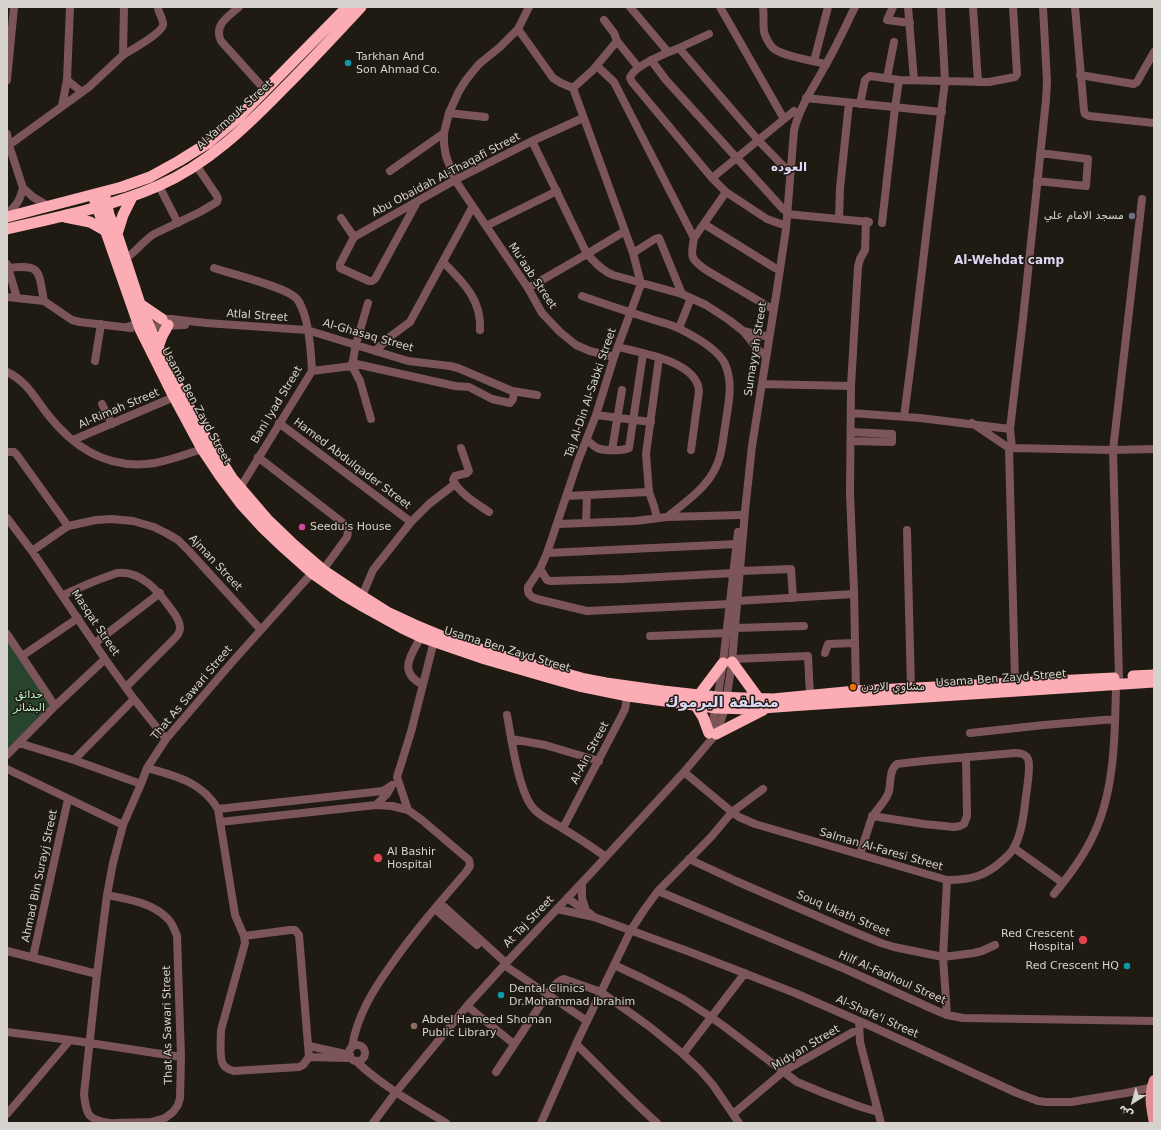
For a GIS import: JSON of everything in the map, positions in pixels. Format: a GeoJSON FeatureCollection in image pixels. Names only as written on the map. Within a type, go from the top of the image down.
{"type":"FeatureCollection","features":[{"type":"Feature","properties":{"kind":"highway","name":"Al-Yarmouk Street"},"geometry":{"type":"LineString","coordinates":[[7,229],[60,217],[132,197],[177,177],[204,160],[225,144],[266,106],[281,83],[347,7]]}},
{"type":"Feature","properties":{"kind":"highway","name":"Al-Yarmouk Street"},"geometry":{"type":"LineString","coordinates":[[7,216],[122,187],[150,177],[185,158],[227,128],[266,91],[281,83],[361,7]]}},
{"type":"Feature","properties":{"kind":"highway","name":"Usama Ben Zayd Street"},"geometry":{"type":"LineString","coordinates":[[99,194],[143,325],[174,397],[202,449],[220,476],[241,504],[262,528],[312,572],[342,594],[421,637],[526,672],[579,686],[767,708],[1118,681],[1154,675]]}},
{"type":"Feature","properties":{"kind":"highway"},"geometry":{"type":"LineString","coordinates":[[60,217],[90,222],[111,233],[120,224],[132,197]]}},
{"type":"Feature","properties":{"kind":"highway","name":"Usama Ben Zayd Street"},"geometry":{"type":"LineString","coordinates":[[111,233],[125,259],[140,304],[143,325],[158,347],[202,431],[240,488],[273,525],[294,545],[323,570],[362,596],[394,615],[415,625],[444,637],[492,653],[628,691]]}},
{"type":"Feature","properties":{"kind":"highway"},"geometry":{"type":"LineString","coordinates":[[140,304],[165,322],[158,347]]}},
{"type":"Feature","properties":{"kind":"highway"},"geometry":{"type":"LineString","coordinates":[[759,699],[729,661],[697,700],[711,736],[767,708]]}},
{"type":"Feature","properties":{"kind":"highway","name":"Usama Ben Zayd Street"},"geometry":{"type":"LineString","coordinates":[[722,703],[856,691],[1015,682],[1154,682]]}},
{"type":"Feature","properties":{"kind":"main road"},"geometry":{"type":"LineString","coordinates":[[1153,1085],[1150,1102],[1154,1123]]}},
{"type":"Feature","properties":{"kind":"street"},"geometry":{"type":"LineString","coordinates":[[7,15],[14,7]]}},
{"type":"Feature","properties":{"kind":"street"},"geometry":{"type":"LineString","coordinates":[[7,80],[14,7]]}},
{"type":"Feature","properties":{"kind":"street"},"geometry":{"type":"LineString","coordinates":[[62,106],[67,80],[70,7]]}},
{"type":"Feature","properties":{"kind":"street"},"geometry":{"type":"LineString","coordinates":[[123,55],[124,7]]}},
{"type":"Feature","properties":{"kind":"street"},"geometry":{"type":"LineString","coordinates":[[9,145],[95,82],[123,55],[152,36],[162,27],[163,24],[158,12],[158,7]]}},
{"type":"Feature","properties":{"kind":"street"},"geometry":{"type":"LineString","coordinates":[[240,7],[223,21],[218,31],[219,36],[221,41],[266,91]]}},
{"type":"Feature","properties":{"kind":"street","name":"Mu'aab Street"},"geometry":{"type":"LineString","coordinates":[[529,7],[518,28],[500,47],[479,64],[459,91],[449,113],[444,133],[446,156],[455,180],[472,208],[528,288],[542,312],[569,340],[576,345],[590,351],[614,356]]}},
{"type":"Feature","properties":{"kind":"street"},"geometry":{"type":"LineString","coordinates":[[630,7],[668,52]]}},
{"type":"Feature","properties":{"kind":"street"},"geometry":{"type":"LineString","coordinates":[[720,7],[784,119]]}},
{"type":"Feature","properties":{"kind":"street"},"geometry":{"type":"LineString","coordinates":[[763,7],[763,26],[770,46],[784,54],[820,63],[828,7]]}},
{"type":"Feature","properties":{"kind":"street","name":"Sumayyah Street"},"geometry":{"type":"LineString","coordinates":[[737,572],[736,544],[748,434],[776,268],[781,224],[785,212],[786,169],[794,111],[849,7]]}},
{"type":"Feature","properties":{"kind":"street","name":"Sumayyah Street"},"geometry":{"type":"LineString","coordinates":[[729,661],[727,633],[734,603],[752,446],[776,296],[794,130],[820,63],[855,7]]}},
{"type":"Feature","properties":{"kind":"street"},"geometry":{"type":"LineString","coordinates":[[893,7],[887,20],[910,23]]}},
{"type":"Feature","properties":{"kind":"street"},"geometry":{"type":"LineString","coordinates":[[908,7],[914,80]]}},
{"type":"Feature","properties":{"kind":"street"},"geometry":{"type":"LineString","coordinates":[[904,417],[928,210],[945,81],[941,7]]}},
{"type":"Feature","properties":{"kind":"street"},"geometry":{"type":"LineString","coordinates":[[973,7],[978,82]]}},
{"type":"Feature","properties":{"kind":"street"},"geometry":{"type":"LineString","coordinates":[[860,104],[865,80],[870,76],[899,80],[978,82],[989,82],[1014,78],[1016,75],[1013,7]]}},
{"type":"Feature","properties":{"kind":"street"},"geometry":{"type":"LineString","coordinates":[[1015,682],[1010,429],[1023,322],[1047,82],[1043,7]]}},
{"type":"Feature","properties":{"kind":"street"},"geometry":{"type":"LineString","coordinates":[[1075,7],[1084,111],[1087,115],[1154,123]]}},
{"type":"Feature","properties":{"kind":"street"},"geometry":{"type":"LineString","coordinates":[[604,20],[614,33],[617,41],[638,67]]}},
{"type":"Feature","properties":{"kind":"street"},"geometry":{"type":"LineString","coordinates":[[518,28],[553,78],[573,88],[625,230],[642,284]]}},
{"type":"Feature","properties":{"kind":"street"},"geometry":{"type":"LineString","coordinates":[[709,34],[638,67],[633,71],[630,79],[712,178],[726,192],[767,219],[781,224]]}},
{"type":"Feature","properties":{"kind":"street"},"geometry":{"type":"LineString","coordinates":[[573,88],[588,76],[617,41]]}},
{"type":"Feature","properties":{"kind":"street"},"geometry":{"type":"LineString","coordinates":[[888,78],[894,42]]}},
{"type":"Feature","properties":{"kind":"street"},"geometry":{"type":"LineString","coordinates":[[679,48],[758,140],[786,169]]}},
{"type":"Feature","properties":{"kind":"street"},"geometry":{"type":"LineString","coordinates":[[1080,75],[1134,84],[1154,52]]}},
{"type":"Feature","properties":{"kind":"street"},"geometry":{"type":"LineString","coordinates":[[651,60],[666,80],[785,212],[868,222],[865,250],[858,267],[851,413],[850,502],[856,691]]}},
{"type":"Feature","properties":{"kind":"street"},"geometry":{"type":"LineString","coordinates":[[597,66],[614,82],[694,238]]}},
{"type":"Feature","properties":{"kind":"street"},"geometry":{"type":"LineString","coordinates":[[67,80],[82,92]]}},
{"type":"Feature","properties":{"kind":"street"},"geometry":{"type":"LineString","coordinates":[[882,224],[899,80]]}},
{"type":"Feature","properties":{"kind":"street"},"geometry":{"type":"LineString","coordinates":[[806,98],[942,112]]}},
{"type":"Feature","properties":{"kind":"street"},"geometry":{"type":"LineString","coordinates":[[839,219],[840,188],[849,103]]}},
{"type":"Feature","properties":{"kind":"street"},"geometry":{"type":"LineString","coordinates":[[712,178],[794,111]]}},
{"type":"Feature","properties":{"kind":"street"},"geometry":{"type":"LineString","coordinates":[[449,113],[485,117]]}},
{"type":"Feature","properties":{"kind":"street","name":"Abu Obaidah Al-Thaqafi Street"},"geometry":{"type":"LineString","coordinates":[[354,237],[455,180],[532,141],[583,118]]}},
{"type":"Feature","properties":{"kind":"street"},"geometry":{"type":"LineString","coordinates":[[390,171],[444,133]]}},
{"type":"Feature","properties":{"kind":"street"},"geometry":{"type":"LineString","coordinates":[[7,134],[9,145],[23,188],[33,197],[48,206]]}},
{"type":"Feature","properties":{"kind":"street"},"geometry":{"type":"LineString","coordinates":[[532,141],[587,254],[600,268],[608,273],[642,284],[682,294],[712,309],[743,331],[762,354]]}},
{"type":"Feature","properties":{"kind":"street"},"geometry":{"type":"LineString","coordinates":[[1037,181],[1086,186],[1088,158],[1040,153]]}},
{"type":"Feature","properties":{"kind":"street"},"geometry":{"type":"LineString","coordinates":[[125,259],[134,253],[149,237],[212,206],[217,201],[216,196],[196,165]]}},
{"type":"Feature","properties":{"kind":"street"},"geometry":{"type":"LineString","coordinates":[[159,186],[178,223]]}},
{"type":"Feature","properties":{"kind":"street"},"geometry":{"type":"LineString","coordinates":[[7,216],[18,202],[23,188]]}},
{"type":"Feature","properties":{"kind":"street"},"geometry":{"type":"LineString","coordinates":[[486,226],[557,191]]}},
{"type":"Feature","properties":{"kind":"street"},"geometry":{"type":"LineString","coordinates":[[726,192],[694,238],[692,256],[699,265],[769,307]]}},
{"type":"Feature","properties":{"kind":"street"},"geometry":{"type":"LineString","coordinates":[[1054,894],[1064,883],[1083,855],[1092,838],[1100,819],[1110,782],[1118,681],[1113,450],[1142,199]]}},
{"type":"Feature","properties":{"kind":"street"},"geometry":{"type":"LineString","coordinates":[[341,218],[354,237],[340,264],[340,268],[372,281],[375,279],[417,202]]}},
{"type":"Feature","properties":{"kind":"street"},"geometry":{"type":"LineString","coordinates":[[375,351],[391,336],[410,322],[472,208]]}},
{"type":"Feature","properties":{"kind":"street"},"geometry":{"type":"LineString","coordinates":[[704,224],[776,268]]}},
{"type":"Feature","properties":{"kind":"street"},"geometry":{"type":"LineString","coordinates":[[528,288],[625,230]]}},
{"type":"Feature","properties":{"kind":"street"},"geometry":{"type":"LineString","coordinates":[[633,253],[655,238],[659,238],[682,294]]}},
{"type":"Feature","properties":{"kind":"street"},"geometry":{"type":"LineString","coordinates":[[443,262],[467,288],[475,300],[480,317],[480,330]]}},
{"type":"Feature","properties":{"kind":"street"},"geometry":{"type":"LineString","coordinates":[[17,298],[8,266],[28,267],[35,269],[39,275],[44,301]]}},
{"type":"Feature","properties":{"kind":"street","name":"Bani Iyad Street"},"geometry":{"type":"LineString","coordinates":[[214,268],[270,285],[291,294],[296,298],[303,310],[311,357],[312,371],[240,488]]}},
{"type":"Feature","properties":{"kind":"street","name":"Taj Al-Din Al-Sabki Street"},"geometry":{"type":"LineString","coordinates":[[642,284],[614,356],[596,415],[578,461],[558,524],[540,569],[528,587],[528,591],[532,597],[585,611],[734,603]]}},
{"type":"Feature","properties":{"kind":"street"},"geometry":{"type":"LineString","coordinates":[[582,296],[679,328],[702,341],[720,355],[724,363],[728,374],[730,392],[720,457],[709,480],[699,491],[668,517]]}},
{"type":"Feature","properties":{"kind":"street"},"geometry":{"type":"LineString","coordinates":[[7,297],[44,301],[72,320],[101,324],[95,361]]}},
{"type":"Feature","properties":{"kind":"street"},"geometry":{"type":"LineString","coordinates":[[679,328],[691,298]]}},
{"type":"Feature","properties":{"kind":"street"},"geometry":{"type":"LineString","coordinates":[[368,303],[356,344],[352,365],[360,381],[371,419]]}},
{"type":"Feature","properties":{"kind":"street","name":"Atlal Street"},"geometry":{"type":"LineString","coordinates":[[101,324],[127,327],[165,322],[206,323],[307,330]]}},
{"type":"Feature","properties":{"kind":"street","name":"Al-Ghasaq Street"},"geometry":{"type":"LineString","coordinates":[[307,330],[408,361],[458,368],[514,392],[537,395]]}},
{"type":"Feature","properties":{"kind":"street"},"geometry":{"type":"LineString","coordinates":[[743,331],[765,336]]}},
{"type":"Feature","properties":{"kind":"street"},"geometry":{"type":"LineString","coordinates":[[618,348],[659,358],[675,364],[690,372],[694,377],[699,387],[691,450]]}},
{"type":"Feature","properties":{"kind":"street"},"geometry":{"type":"LineString","coordinates":[[587,440],[598,448],[612,450],[629,448],[644,354]]}},
{"type":"Feature","properties":{"kind":"street"},"geometry":{"type":"LineString","coordinates":[[657,518],[648,492],[646,454],[659,358]]}},
{"type":"Feature","properties":{"kind":"street"},"geometry":{"type":"LineString","coordinates":[[312,371],[352,365],[455,386],[469,387],[492,399],[510,403],[514,392]]}},
{"type":"Feature","properties":{"kind":"street"},"geometry":{"type":"LineString","coordinates":[[7,372],[18,378],[27,387],[60,428],[73,440],[99,457],[115,462],[134,465],[156,463],[202,449]]}},
{"type":"Feature","properties":{"kind":"street"},"geometry":{"type":"LineString","coordinates":[[762,384],[852,386]]}},
{"type":"Feature","properties":{"kind":"street"},"geometry":{"type":"LineString","coordinates":[[612,450],[622,390]]}},
{"type":"Feature","properties":{"kind":"street","name":"Al-Rimah Street"},"geometry":{"type":"LineString","coordinates":[[73,440],[174,397]]}},
{"type":"Feature","properties":{"kind":"street"},"geometry":{"type":"LineString","coordinates":[[102,404],[112,424]]}},
{"type":"Feature","properties":{"kind":"street"},"geometry":{"type":"LineString","coordinates":[[851,413],[904,417],[1010,429]]}},
{"type":"Feature","properties":{"kind":"street"},"geometry":{"type":"LineString","coordinates":[[596,415],[651,422]]}},
{"type":"Feature","properties":{"kind":"street","name":"Hamed Abdulqader Street"},"geometry":{"type":"LineString","coordinates":[[279,423],[411,522]]}},
{"type":"Feature","properties":{"kind":"street"},"geometry":{"type":"LineString","coordinates":[[972,424],[1010,448],[1113,450],[1154,449]]}},
{"type":"Feature","properties":{"kind":"street"},"geometry":{"type":"LineString","coordinates":[[461,448],[469,471],[467,473],[455,476],[455,484],[464,494],[489,512]]}},
{"type":"Feature","properties":{"kind":"street"},"geometry":{"type":"LineString","coordinates":[[7,452],[14,452],[17,455],[68,526]]}},
{"type":"Feature","properties":{"kind":"street"},"geometry":{"type":"LineString","coordinates":[[258,457],[343,523],[347,528],[347,537],[323,570]]}},
{"type":"Feature","properties":{"kind":"street"},"geometry":{"type":"LineString","coordinates":[[362,596],[373,570],[411,522],[429,504],[455,484]]}},
{"type":"Feature","properties":{"kind":"street"},"geometry":{"type":"LineString","coordinates":[[567,496],[648,492]]}},
{"type":"Feature","properties":{"kind":"street"},"geometry":{"type":"LineString","coordinates":[[586,523],[587,494]]}},
{"type":"Feature","properties":{"kind":"street"},"geometry":{"type":"LineString","coordinates":[[558,524],[635,521],[668,517],[740,515]]}},
{"type":"Feature","properties":{"kind":"street","name":"Masqat Street"},"geometry":{"type":"LineString","coordinates":[[7,518],[63,595],[134,699],[166,739]]}},
{"type":"Feature","properties":{"kind":"street","name":"Ajman Street"},"geometry":{"type":"LineString","coordinates":[[32,551],[68,526],[96,520],[112,519],[154,527],[166,532],[178,540],[261,630]]}},
{"type":"Feature","properties":{"kind":"street"},"geometry":{"type":"LineString","coordinates":[[906,530],[912,688]]}},
{"type":"Feature","properties":{"kind":"street"},"geometry":{"type":"LineString","coordinates":[[547,553],[736,544]]}},
{"type":"Feature","properties":{"kind":"street"},"geometry":{"type":"LineString","coordinates":[[540,569],[547,580],[550,581],[623,579],[791,569],[793,598]]}},
{"type":"Feature","properties":{"kind":"street","name":"That As Sawari Street"},"geometry":{"type":"LineString","coordinates":[[110,1123],[98,1122],[87,1113],[84,1094],[107,895],[114,857],[123,825],[147,768],[166,739],[312,572]]}},
{"type":"Feature","properties":{"kind":"street"},"geometry":{"type":"LineString","coordinates":[[63,595],[117,573],[128,573],[149,583],[160,594],[175,614],[179,622],[179,633],[126,687]]}},
{"type":"Feature","properties":{"kind":"street"},"geometry":{"type":"LineString","coordinates":[[95,643],[160,594]]}},
{"type":"Feature","properties":{"kind":"street"},"geometry":{"type":"LineString","coordinates":[[734,603],[854,594]]}},
{"type":"Feature","properties":{"kind":"street","name":"Sumayyah Street"},"geometry":{"type":"LineString","coordinates":[[711,736],[722,703],[735,628],[734,603]]}},
{"type":"Feature","properties":{"kind":"street"},"geometry":{"type":"LineString","coordinates":[[22,656],[78,618]]}},
{"type":"Feature","properties":{"kind":"street"},"geometry":{"type":"LineString","coordinates":[[735,628],[804,626]]}},
{"type":"Feature","properties":{"kind":"street"},"geometry":{"type":"LineString","coordinates":[[650,636],[727,633]]}},
{"type":"Feature","properties":{"kind":"street"},"geometry":{"type":"LineString","coordinates":[[7,634],[55,706]]}},
{"type":"Feature","properties":{"kind":"street"},"geometry":{"type":"LineString","coordinates":[[421,637],[408,661],[408,668],[412,677],[423,685]]}},
{"type":"Feature","properties":{"kind":"street"},"geometry":{"type":"LineString","coordinates":[[376,805],[387,794],[397,777],[411,732],[434,641]]}},
{"type":"Feature","properties":{"kind":"street"},"geometry":{"type":"LineString","coordinates":[[825,653],[828,644],[855,643]]}},
{"type":"Feature","properties":{"kind":"street"},"geometry":{"type":"LineString","coordinates":[[729,661],[808,656],[810,696]]}},
{"type":"Feature","properties":{"kind":"street"},"geometry":{"type":"LineString","coordinates":[[7,756],[55,706],[105,658]]}},
{"type":"Feature","properties":{"kind":"street","name":"Al-Ain Street"},"geometry":{"type":"LineString","coordinates":[[563,828],[620,719],[625,708],[628,691]]}},
{"type":"Feature","properties":{"kind":"street"},"geometry":{"type":"LineString","coordinates":[[74,760],[134,699]]}},
{"type":"Feature","properties":{"kind":"street"},"geometry":{"type":"LineString","coordinates":[[507,715],[523,787],[529,803],[540,814],[606,857]]}},
{"type":"Feature","properties":{"kind":"street"},"geometry":{"type":"LineString","coordinates":[[970,733],[1115,719]]}},
{"type":"Feature","properties":{"kind":"street","name":"At Taj Street"},"geometry":{"type":"LineString","coordinates":[[372,1123],[467,1006],[684,772],[711,736]]}},
{"type":"Feature","properties":{"kind":"street"},"geometry":{"type":"LineString","coordinates":[[511,738],[545,745],[599,761]]}},
{"type":"Feature","properties":{"kind":"street"},"geometry":{"type":"LineString","coordinates":[[19,743],[74,760],[141,784]]}},
{"type":"Feature","properties":{"kind":"street","name":"Salman Al-Faresi Street"},"geometry":{"type":"LineString","coordinates":[[684,772],[732,812],[755,824],[948,880],[961,880],[985,874],[994,868],[1014,848],[1020,830],[1024,806],[1028,760],[1025,755],[1015,753],[897,764],[892,770],[890,785],[886,797],[881,806],[872,816]]}},
{"type":"Feature","properties":{"kind":"street"},"geometry":{"type":"LineString","coordinates":[[860,854],[872,816],[954,827],[964,824],[967,816],[966,757]]}},
{"type":"Feature","properties":{"kind":"street"},"geometry":{"type":"LineString","coordinates":[[147,768],[192,783],[209,796],[218,809],[235,915],[245,942],[223,1023],[221,1042],[222,1063],[229,1070],[234,1071],[299,1067],[303,1065],[309,1057],[309,1046],[298,932],[295,930],[290,930],[244,936]]}},
{"type":"Feature","properties":{"kind":"street"},"geometry":{"type":"LineString","coordinates":[[7,769],[123,825]]}},
{"type":"Feature","properties":{"kind":"street"},"geometry":{"type":"LineString","coordinates":[[397,777],[408,810]]}},
{"type":"Feature","properties":{"kind":"street"},"geometry":{"type":"LineString","coordinates":[[218,809],[382,791],[392,785]]}},
{"type":"Feature","properties":{"kind":"street"},"geometry":{"type":"LineString","coordinates":[[541,1123],[576,1044],[631,930],[658,891],[711,837],[732,812],[763,789]]}},
{"type":"Feature","properties":{"kind":"street","name":"Ahmad Bin Surayj Street"},"geometry":{"type":"LineString","coordinates":[[33,957],[68,799]]}},
{"type":"Feature","properties":{"kind":"street"},"geometry":{"type":"LineString","coordinates":[[220,822],[376,805],[392,806],[408,810],[469,860],[470,866],[466,872],[405,945],[367,1002],[357,1025],[350,1052],[368,1072],[396,1092],[446,1123]]}},
{"type":"Feature","properties":{"kind":"street"},"geometry":{"type":"LineString","coordinates":[[1014,848],[1064,883]]}},
{"type":"Feature","properties":{"kind":"street","name":"Souq Ukath Street"},"geometry":{"type":"LineString","coordinates":[[689,859],[881,943],[894,947],[943,957],[974,953],[995,945]]}},
{"type":"Feature","properties":{"kind":"street"},"geometry":{"type":"LineString","coordinates":[[947,1015],[943,957],[948,880]]}},
{"type":"Feature","properties":{"kind":"street"},"geometry":{"type":"LineString","coordinates":[[582,883],[582,898],[586,910]]}},
{"type":"Feature","properties":{"kind":"street","name":"Hilf Al-Fadhoul Street"},"geometry":{"type":"LineString","coordinates":[[658,891],[838,966],[924,1006],[947,1015],[963,1018],[1154,1021]]}},
{"type":"Feature","properties":{"kind":"street","name":"That As Sawari Street"},"geometry":{"type":"LineString","coordinates":[[107,895],[131,900],[152,908],[170,920],[177,936],[181,1057],[180,1098],[178,1105],[173,1112],[164,1118],[152,1122],[114,1123]]}},
{"type":"Feature","properties":{"kind":"street","name":"Al-Shafe'i Street"},"geometry":{"type":"LineString","coordinates":[[567,898],[594,917]]}},
{"type":"Feature","properties":{"kind":"street"},"geometry":{"type":"LineString","coordinates":[[437,906],[505,965],[587,1021]]}},
{"type":"Feature","properties":{"kind":"street","name":"Al-Shafe'i Street"},"geometry":{"type":"LineString","coordinates":[[557,909],[594,917],[745,973],[850,1017],[1016,1093],[1038,1101],[1071,1102],[1126,1093],[1153,1085]]}},
{"type":"Feature","properties":{"kind":"street"},"geometry":{"type":"LineString","coordinates":[[7,951],[97,974]]}},
{"type":"Feature","properties":{"kind":"street"},"geometry":{"type":"LineString","coordinates":[[614,965],[676,996],[711,1017],[794,1080],[809,1088],[878,1112]]}},
{"type":"Feature","properties":{"kind":"street"},"geometry":{"type":"LineString","coordinates":[[682,1054],[745,973]]}},
{"type":"Feature","properties":{"kind":"street"},"geometry":{"type":"LineString","coordinates":[[496,1072],[547,994],[560,980],[564,979],[601,992],[650,1027],[700,1070],[713,1085],[739,1123]]}},
{"type":"Feature","properties":{"kind":"street"},"geometry":{"type":"LineString","coordinates":[[467,1006],[514,1044]]}},
{"type":"Feature","properties":{"kind":"street"},"geometry":{"type":"LineString","coordinates":[[850,1017],[858,1037],[881,1123]]}},
{"type":"Feature","properties":{"kind":"street"},"geometry":{"type":"LineString","coordinates":[[858,1037],[859,1021]]}},
{"type":"Feature","properties":{"kind":"street","name":"Midyan Street"},"geometry":{"type":"LineString","coordinates":[[733,1114],[784,1071],[875,1028]]}},
{"type":"Feature","properties":{"kind":"street"},"geometry":{"type":"LineString","coordinates":[[7,1032],[181,1057]]}},
{"type":"Feature","properties":{"kind":"street"},"geometry":{"type":"LineString","coordinates":[[7,1114],[70,1040]]}},
{"type":"Feature","properties":{"kind":"street"},"geometry":{"type":"LineString","coordinates":[[576,1044],[657,1123]]}},
{"type":"Feature","properties":{"kind":"street"},"geometry":{"type":"LineString","coordinates":[[309,1057],[355,1058],[365,1054],[363,1048],[358,1045],[352,1047]]}},
{"type":"Feature","properties":{"kind":"street"},"geometry":{"type":"LineString","coordinates":[[309,1046],[355,1058]]}},
{"type":"Feature","properties":{"kind":"green space","name":"حدائق البشائر"},"geometry":{"type":"Polygon","coordinates":[[[7,628],[58,704],[7,754],[7,628]]]}},
{"type":"Feature","properties":{"kind":"place","name":"Tarkhan And Son Ahmad Co."},"geometry":{"type":"Point","coordinates":[348,63]}},
{"type":"Feature","properties":{"kind":"place","name":"مسجد الامام علي"},"geometry":{"type":"Point","coordinates":[1132,216]}},
{"type":"Feature","properties":{"kind":"place","name":"Seedu's House"},"geometry":{"type":"Point","coordinates":[302,527]}},
{"type":"Feature","properties":{"kind":"place","name":"مشاوي الاردن"},"geometry":{"type":"Point","coordinates":[853,687]}},
{"type":"Feature","properties":{"kind":"place","name":"Al Bashir Hospital"},"geometry":{"type":"Point","coordinates":[378,858]}},
{"type":"Feature","properties":{"kind":"place","name":"Red Crescent Hospital"},"geometry":{"type":"Point","coordinates":[1083,940]}},
{"type":"Feature","properties":{"kind":"place","name":"Red Crescent HQ"},"geometry":{"type":"Point","coordinates":[1127,966]}},
{"type":"Feature","properties":{"kind":"place","name":"Dental Clinics Dr.Mohammad Ibrahim"},"geometry":{"type":"Point","coordinates":[501,995]}},
{"type":"Feature","properties":{"kind":"place","name":"Abdel Hameed Shoman Public Library"},"geometry":{"type":"Point","coordinates":[414,1026]}},
{"type":"Feature","properties":{"kind":"district","name":"العوده"},"geometry":{"type":"Point","coordinates":[789,168]}},
{"type":"Feature","properties":{"kind":"district","name":"Al-Wehdat camp"},"geometry":{"type":"Point","coordinates":[1009,261]}},
{"type":"Feature","properties":{"kind":"district","name":"منطقة اليرموك"},"geometry":{"type":"Point","coordinates":[722,703]}}]}
